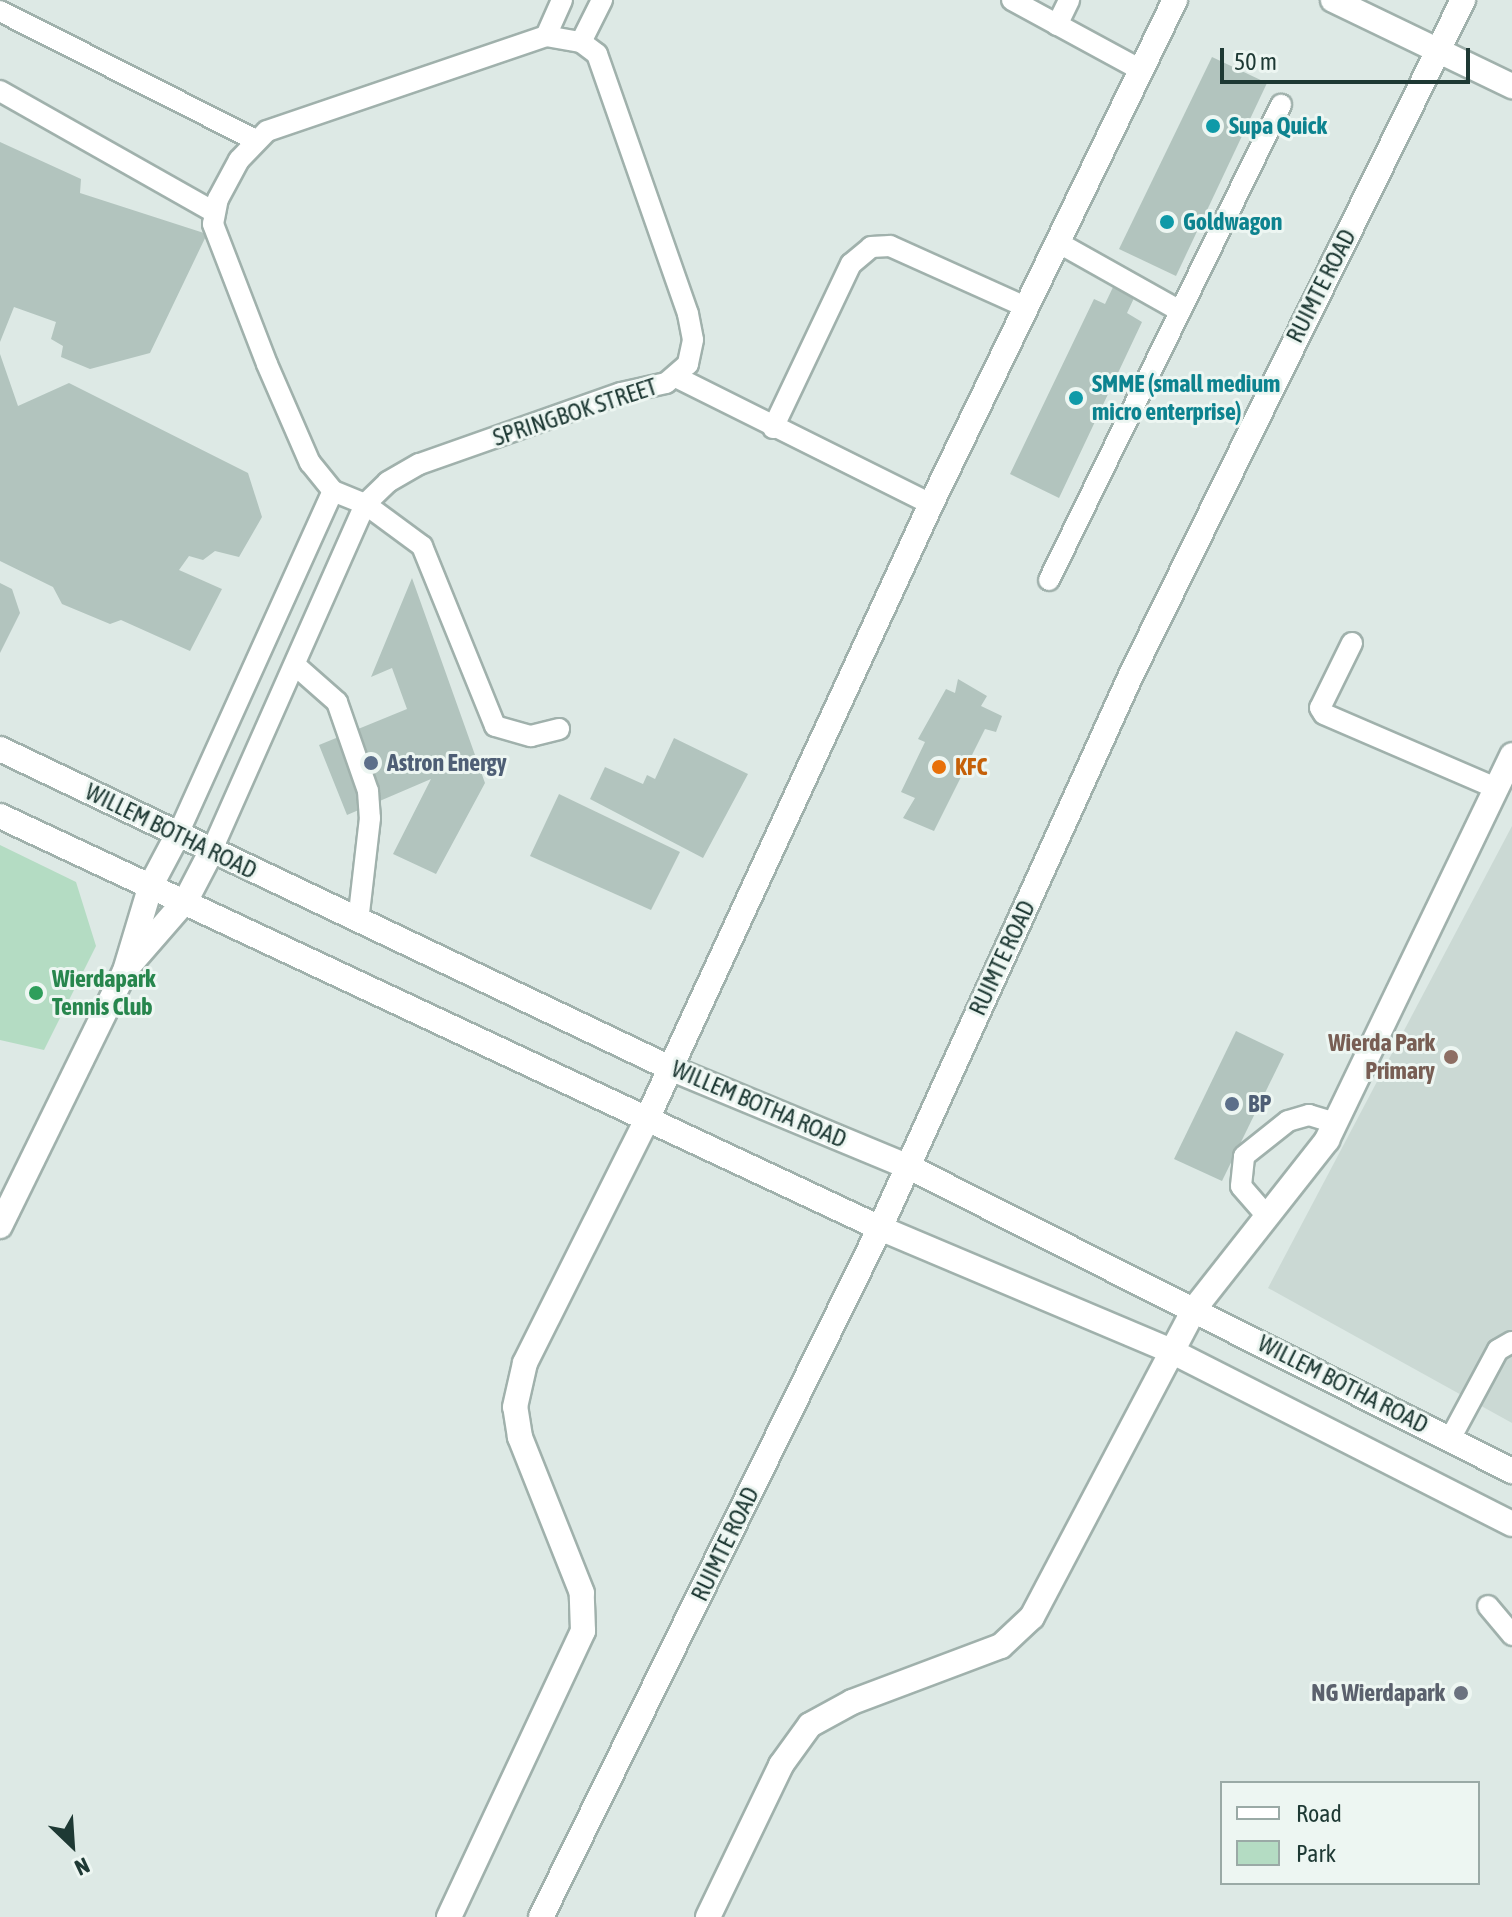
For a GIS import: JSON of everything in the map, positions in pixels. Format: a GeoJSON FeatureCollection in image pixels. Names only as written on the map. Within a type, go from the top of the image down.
{"type":"FeatureCollection","features":[{"type":"Feature","properties":{"kind":"street"},"geometry":{"type":"LineString","coordinates":[[449,1917],[582,1639],[582,1593],[520,1437],[515,1407],[525,1363],[647,1119],[931,504],[1175,0]]}},
{"type":"Feature","properties":{"kind":"street"},"geometry":{"type":"LineString","coordinates":[[1333,0],[1512,86]]}},
{"type":"Feature","properties":{"kind":"street","name":"RUIMTE ROAD"},"geometry":{"type":"LineString","coordinates":[[541,1917],[880,1228],[1132,673],[1463,0]]}},
{"type":"Feature","properties":{"kind":"street","name":"WILLEM BOTHA ROAD"},"geometry":{"type":"LineString","coordinates":[[0,749],[670,1068],[907,1166],[1195,1308],[1512,1471]]}},
{"type":"Feature","properties":{"kind":"street"},"geometry":{"type":"LineString","coordinates":[[708,1917],[781,1765],[810,1725],[852,1702],[1001,1646],[1023,1629],[1195,1308],[1266,1215],[1303,1177],[1336,1123],[1512,755]]}},
{"type":"Feature","properties":{"kind":"street","name":"WILLEM BOTHA ROAD"},"geometry":{"type":"LineString","coordinates":[[0,816],[186,900],[880,1228],[1171,1351],[1512,1524]]}},
{"type":"Feature","properties":{"kind":"street","name":"SPRINGBOK STREET"},"geometry":{"type":"LineString","coordinates":[[0,1226],[125,971],[151,885],[178,834]]}},
{"type":"Feature","properties":{"kind":"street","name":"SPRINGBOK STREET"},"geometry":{"type":"LineString","coordinates":[[125,971],[186,900],[211,852]]}},
{"type":"Feature","properties":{"kind":"lane"},"geometry":{"type":"LineString","coordinates":[[546,36],[562,0]]}},
{"type":"Feature","properties":{"kind":"lane"},"geometry":{"type":"LineString","coordinates":[[212,211],[239,160],[255,140],[275,128],[546,36],[581,42],[602,0]]}},
{"type":"Feature","properties":{"kind":"lane"},"geometry":{"type":"LineString","coordinates":[[1012,0],[1141,70]]}},
{"type":"Feature","properties":{"kind":"lane"},"geometry":{"type":"LineString","coordinates":[[1057,25],[1069,0]]}},
{"type":"Feature","properties":{"kind":"lane"},"geometry":{"type":"LineString","coordinates":[[0,11],[255,140]]}},
{"type":"Feature","properties":{"kind":"lane","name":"SPRINGBOK STREET"},"geometry":{"type":"LineString","coordinates":[[211,852],[365,504],[388,482],[419,464],[678,378],[688,364],[693,340],[688,314],[597,54],[581,42]]}},
{"type":"Feature","properties":{"kind":"lane"},"geometry":{"type":"LineString","coordinates":[[0,91],[212,211],[267,364],[310,463],[333,491],[365,504],[422,546],[495,726],[531,736],[559,729]]}},
{"type":"Feature","properties":{"kind":"lane"},"geometry":{"type":"LineString","coordinates":[[1049,580],[1281,105]]}},
{"type":"Feature","properties":{"kind":"lane"},"geometry":{"type":"LineString","coordinates":[[1059,243],[1180,311]]}},
{"type":"Feature","properties":{"kind":"lane"},"geometry":{"type":"LineString","coordinates":[[773,428],[851,264],[871,247],[890,246],[1028,308]]}},
{"type":"Feature","properties":{"kind":"lane"},"geometry":{"type":"LineString","coordinates":[[678,378],[773,428],[931,504]]}},
{"type":"Feature","properties":{"kind":"lane","name":"SPRINGBOK STREET"},"geometry":{"type":"LineString","coordinates":[[178,834],[333,491]]}},
{"type":"Feature","properties":{"kind":"lane"},"geometry":{"type":"LineString","coordinates":[[1352,643],[1320,708],[1324,714],[1496,788]]}},
{"type":"Feature","properties":{"kind":"lane"},"geometry":{"type":"LineString","coordinates":[[295,665],[337,702],[368,791],[369,829],[358,921]]}},
{"type":"Feature","properties":{"kind":"lane"},"geometry":{"type":"LineString","coordinates":[[1266,1215],[1241,1186],[1244,1156],[1288,1121],[1309,1115],[1336,1123]]}},
{"type":"Feature","properties":{"kind":"lane"},"geometry":{"type":"LineString","coordinates":[[1450,1439],[1498,1350],[1512,1342]]}},
{"type":"Feature","properties":{"kind":"lane"},"geometry":{"type":"LineString","coordinates":[[1488,1606],[1512,1635]]}},
{"type":"Feature","properties":{"kind":"shaded area","name":"Wierda Park Primary"},"geometry":{"type":"Polygon","coordinates":[[[1512,826],[1512,1423],[1268,1288],[1512,826]]]}},
{"type":"Feature","properties":{"kind":"green space","name":"Wierdapark Tennis Club"},"geometry":{"type":"Polygon","coordinates":[[[0,845],[76,882],[96,946],[44,1050],[0,1040],[0,845]]]}},
{"type":"Feature","properties":{"kind":"building"},"geometry":{"type":"Polygon","coordinates":[[[1212,57],[1267,83],[1176,276],[1119,249],[1212,57]]]}},
{"type":"Feature","properties":{"kind":"building"},"geometry":{"type":"Polygon","coordinates":[[[0,142],[81,179],[80,193],[207,234],[150,353],[90,369],[61,357],[63,346],[51,339],[56,322],[14,307],[0,342],[0,142]]]}},
{"type":"Feature","properties":{"kind":"building","name":"SMME (small medium micro enterprise)"},"geometry":{"type":"Polygon","coordinates":[[[1114,285],[1135,296],[1127,313],[1142,322],[1059,498],[1010,474],[1094,299],[1105,304],[1114,285]]]}},
{"type":"Feature","properties":{"kind":"building"},"geometry":{"type":"Polygon","coordinates":[[[0,354],[18,406],[69,383],[248,473],[262,517],[239,557],[215,551],[203,560],[189,556],[179,570],[222,589],[190,651],[121,620],[110,624],[62,604],[53,587],[0,561],[0,354]]]}},
{"type":"Feature","properties":{"kind":"building"},"geometry":{"type":"Polygon","coordinates":[[[412,578],[485,783],[436,874],[393,854],[431,779],[347,815],[319,745],[407,709],[392,668],[371,677],[412,578]]]}},
{"type":"Feature","properties":{"kind":"building"},"geometry":{"type":"Polygon","coordinates":[[[0,583],[12,589],[20,613],[0,653],[0,583]]]}},
{"type":"Feature","properties":{"kind":"building","name":"KFC"},"geometry":{"type":"Polygon","coordinates":[[[958,679],[987,696],[981,706],[1002,716],[996,732],[985,729],[934,831],[903,818],[915,798],[901,792],[925,742],[918,739],[946,689],[955,693],[958,679]]]}},
{"type":"Feature","properties":{"kind":"building"},"geometry":{"type":"Polygon","coordinates":[[[674,738],[748,774],[703,858],[590,799],[605,767],[643,784],[647,775],[655,779],[674,738]]]}},
{"type":"Feature","properties":{"kind":"building"},"geometry":{"type":"Polygon","coordinates":[[[559,794],[680,852],[651,910],[530,856],[559,794]]]}},
{"type":"Feature","properties":{"kind":"building"},"geometry":{"type":"Polygon","coordinates":[[[1236,1031],[1284,1054],[1222,1181],[1174,1159],[1236,1031]]]}},
{"type":"Feature","properties":{"kind":"place","name":"Supa Quick"},"geometry":{"type":"Point","coordinates":[1213,126]}},
{"type":"Feature","properties":{"kind":"place","name":"Goldwagon"},"geometry":{"type":"Point","coordinates":[1167,222]}},
{"type":"Feature","properties":{"kind":"place","name":"SMME (small medium micro enterprise)"},"geometry":{"type":"Point","coordinates":[1076,398]}},
{"type":"Feature","properties":{"kind":"place","name":"Astron Energy"},"geometry":{"type":"Point","coordinates":[371,763]}},
{"type":"Feature","properties":{"kind":"place","name":"KFC"},"geometry":{"type":"Point","coordinates":[939,767]}},
{"type":"Feature","properties":{"kind":"place","name":"Wierdapark Tennis Club"},"geometry":{"type":"Point","coordinates":[36,993]}},
{"type":"Feature","properties":{"kind":"place","name":"Wierda Park Primary"},"geometry":{"type":"Point","coordinates":[1451,1057]}},
{"type":"Feature","properties":{"kind":"place","name":"BP"},"geometry":{"type":"Point","coordinates":[1232,1104]}},
{"type":"Feature","properties":{"kind":"place","name":"NG Wierdapark"},"geometry":{"type":"Point","coordinates":[1461,1693]}}]}
